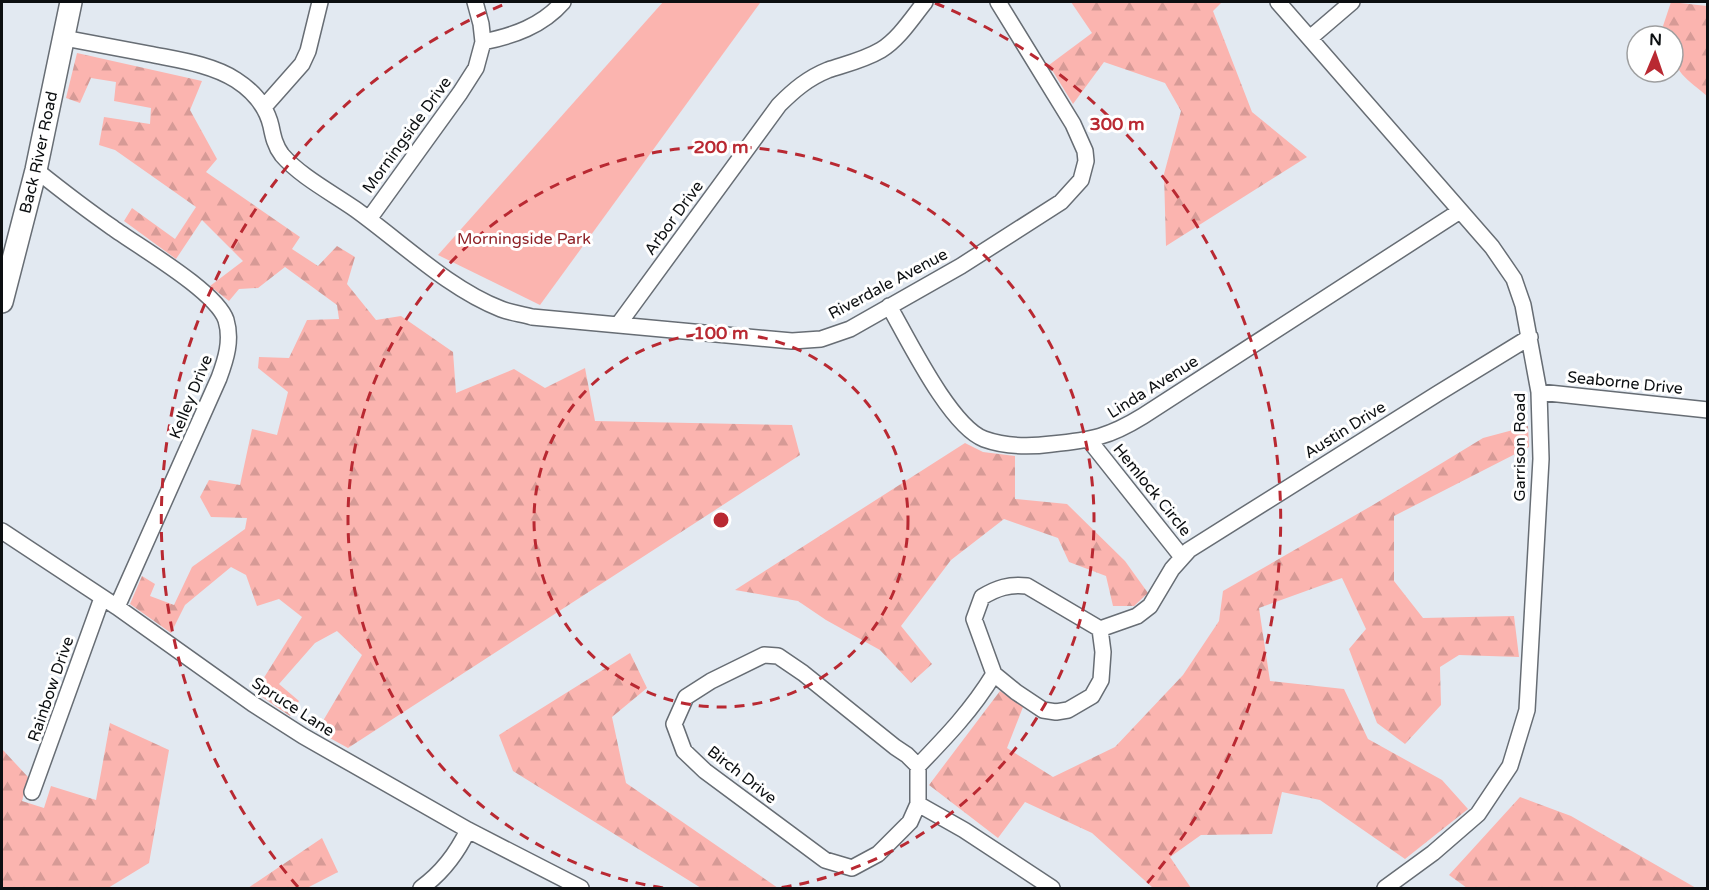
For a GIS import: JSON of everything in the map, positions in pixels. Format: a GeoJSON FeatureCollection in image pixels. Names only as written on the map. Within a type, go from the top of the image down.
{"type":"FeatureCollection","features":[{"type":"Feature","properties":{"kind":"street","name":"Back River Road"},"geometry":{"type":"LineString","coordinates":[[2,302],[36,170],[71,2]]}},
{"type":"Feature","properties":{"kind":"street"},"geometry":{"type":"LineString","coordinates":[[264,107],[302,64],[309,51],[320,2]]}},
{"type":"Feature","properties":{"kind":"street"},"geometry":{"type":"LineString","coordinates":[[475,2],[483,42],[508,37],[536,24],[563,2]]}},
{"type":"Feature","properties":{"kind":"street","name":"Arbor Drive"},"geometry":{"type":"LineString","coordinates":[[618,326],[779,105],[800,84],[882,50],[925,2]]}},
{"type":"Feature","properties":{"kind":"street","name":"Riverdale Avenue"},"geometry":{"type":"LineString","coordinates":[[369,219],[473,297],[503,310],[532,317],[618,326],[762,339],[821,339],[850,329],[961,266],[1061,202],[1081,180],[1086,161],[1085,151],[1073,124],[999,2]]}},
{"type":"Feature","properties":{"kind":"street","name":"Garrison Road"},"geometry":{"type":"LineString","coordinates":[[1278,2],[1492,247],[1514,279],[1523,305],[1539,392],[1541,459],[1527,710],[1510,766],[1478,814],[1433,853],[1385,888]]}},
{"type":"Feature","properties":{"kind":"street"},"geometry":{"type":"LineString","coordinates":[[1310,38],[1352,2]]}},
{"type":"Feature","properties":{"kind":"street","name":"Morningside Drive"},"geometry":{"type":"LineString","coordinates":[[64,38],[204,67],[237,81],[255,95],[264,107],[274,141],[281,154],[369,219],[460,93],[476,68],[483,42]]}},
{"type":"Feature","properties":{"kind":"street","name":"Kelley Drive"},"geometry":{"type":"LineString","coordinates":[[36,170],[111,227],[184,277],[212,301],[226,320],[229,350],[219,378],[117,607]]}},
{"type":"Feature","properties":{"kind":"street","name":"Linda Avenue"},"geometry":{"type":"LineString","coordinates":[[889,306],[927,371],[960,421],[983,439],[1027,447],[1089,440],[1118,432],[1460,212]]}},
{"type":"Feature","properties":{"kind":"street","name":"Austin Drive"},"geometry":{"type":"LineString","coordinates":[[1182,557],[1223,527],[1530,337]]}},
{"type":"Feature","properties":{"kind":"street","name":"Seaborne Drive"},"geometry":{"type":"LineString","coordinates":[[1539,392],[1707,410]]}},
{"type":"Feature","properties":{"kind":"street","name":"Hemlock Circle"},"geometry":{"type":"LineString","coordinates":[[1089,440],[1182,557],[1172,569],[1150,606],[1137,616],[1100,629]]}},
{"type":"Feature","properties":{"kind":"street","name":"Spruce Lane"},"geometry":{"type":"LineString","coordinates":[[2,531],[117,607],[244,698],[303,736],[468,830],[581,888]]}},
{"type":"Feature","properties":{"kind":"street"},"geometry":{"type":"LineString","coordinates":[[1013,585],[1027,586],[1100,629],[1103,652],[1101,680],[1092,696],[1068,710],[1056,712],[1043,710],[1023,698],[994,674],[974,619],[982,597],[997,588],[1013,585]]}},
{"type":"Feature","properties":{"kind":"street","name":"Rainbow Drive"},"geometry":{"type":"LineString","coordinates":[[33,792],[102,598]]}},
{"type":"Feature","properties":{"kind":"street","name":"Birch Drive"},"geometry":{"type":"LineString","coordinates":[[918,766],[803,673],[778,656],[764,656],[711,681],[686,697],[674,724],[684,751],[705,771],[825,860],[852,868],[878,854],[910,822],[918,804]]}},
{"type":"Feature","properties":{"kind":"street"},"geometry":{"type":"LineString","coordinates":[[994,674],[977,702],[918,766],[918,804],[964,830],[1052,888]]}},
{"type":"Feature","properties":{"kind":"street"},"geometry":{"type":"LineString","coordinates":[[421,888],[449,862],[468,830]]}},
{"type":"Feature","properties":{"kind":"green space","name":"Morningside Park"},"geometry":{"type":"Polygon","coordinates":[[[663,2],[760,3],[540,305],[438,255],[663,2]]]}},
{"type":"Feature","properties":{"kind":"green space"},"geometry":{"type":"Polygon","coordinates":[[[1071,2],[1222,2],[1213,11],[1252,112],[1307,157],[1166,246],[1164,174],[1181,111],[1165,83],[1104,62],[1073,104],[1049,65],[1092,33],[1071,2]]]}},
{"type":"Feature","properties":{"kind":"green space"},"geometry":{"type":"Polygon","coordinates":[[[1671,2],[1707,6],[1707,96],[1685,77],[1685,24],[1664,24],[1671,2]]]}},
{"type":"Feature","properties":{"kind":"green space"},"geometry":{"type":"Polygon","coordinates":[[[77,53],[202,81],[190,110],[217,159],[206,172],[300,237],[292,249],[318,266],[337,246],[355,257],[347,284],[376,320],[401,316],[453,352],[456,393],[514,369],[545,388],[585,368],[595,421],[792,425],[800,455],[348,748],[317,731],[362,655],[337,631],[315,643],[279,684],[299,701],[290,716],[255,692],[302,617],[279,599],[257,606],[246,575],[231,567],[185,605],[171,633],[130,604],[142,576],[155,584],[150,596],[174,605],[192,567],[245,529],[247,518],[211,517],[200,497],[209,480],[240,485],[252,429],[277,435],[288,392],[258,368],[259,357],[289,358],[307,320],[339,319],[337,305],[285,267],[258,288],[239,289],[229,301],[210,286],[243,261],[202,220],[176,259],[124,221],[132,208],[175,239],[196,207],[115,150],[99,145],[104,117],[150,124],[151,108],[114,101],[116,82],[91,78],[80,103],[66,98],[77,53]]]}},
{"type":"Feature","properties":{"kind":"green space"},"geometry":{"type":"Polygon","coordinates":[[[1528,426],[1529,447],[1394,516],[1394,581],[1423,618],[1514,616],[1519,657],[1459,655],[1440,667],[1441,705],[1405,744],[1377,723],[1349,649],[1366,629],[1342,578],[1259,608],[1270,681],[1344,689],[1368,739],[1442,780],[1468,809],[1405,859],[1320,800],[1282,792],[1272,834],[1201,835],[1170,857],[1191,888],[1153,888],[1092,833],[1025,802],[998,838],[929,785],[1000,691],[1023,707],[1007,748],[1053,777],[1115,747],[1183,675],[1219,621],[1223,591],[1373,505],[1483,438],[1528,426]]]}},
{"type":"Feature","properties":{"kind":"green space"},"geometry":{"type":"Polygon","coordinates":[[[965,443],[983,452],[1015,456],[1015,499],[1067,504],[1125,561],[1148,593],[1134,606],[1113,606],[1106,576],[1069,562],[1058,538],[1004,519],[951,560],[901,626],[932,664],[911,683],[880,650],[826,620],[798,601],[735,590],[965,443]]]}},
{"type":"Feature","properties":{"kind":"green space"},"geometry":{"type":"Polygon","coordinates":[[[630,653],[647,688],[612,717],[626,783],[778,888],[701,888],[513,771],[499,735],[630,653]]]}},
{"type":"Feature","properties":{"kind":"green space"},"geometry":{"type":"Polygon","coordinates":[[[110,723],[169,750],[149,863],[108,888],[2,888],[2,749],[28,777],[22,801],[44,808],[51,786],[96,800],[110,723]]]}},
{"type":"Feature","properties":{"kind":"green space"},"geometry":{"type":"Polygon","coordinates":[[[1520,797],[1571,816],[1696,888],[1467,888],[1449,875],[1520,797]]]}},
{"type":"Feature","properties":{"kind":"green space"},"geometry":{"type":"Polygon","coordinates":[[[322,838],[338,872],[307,888],[248,888],[322,838]]]}}]}
